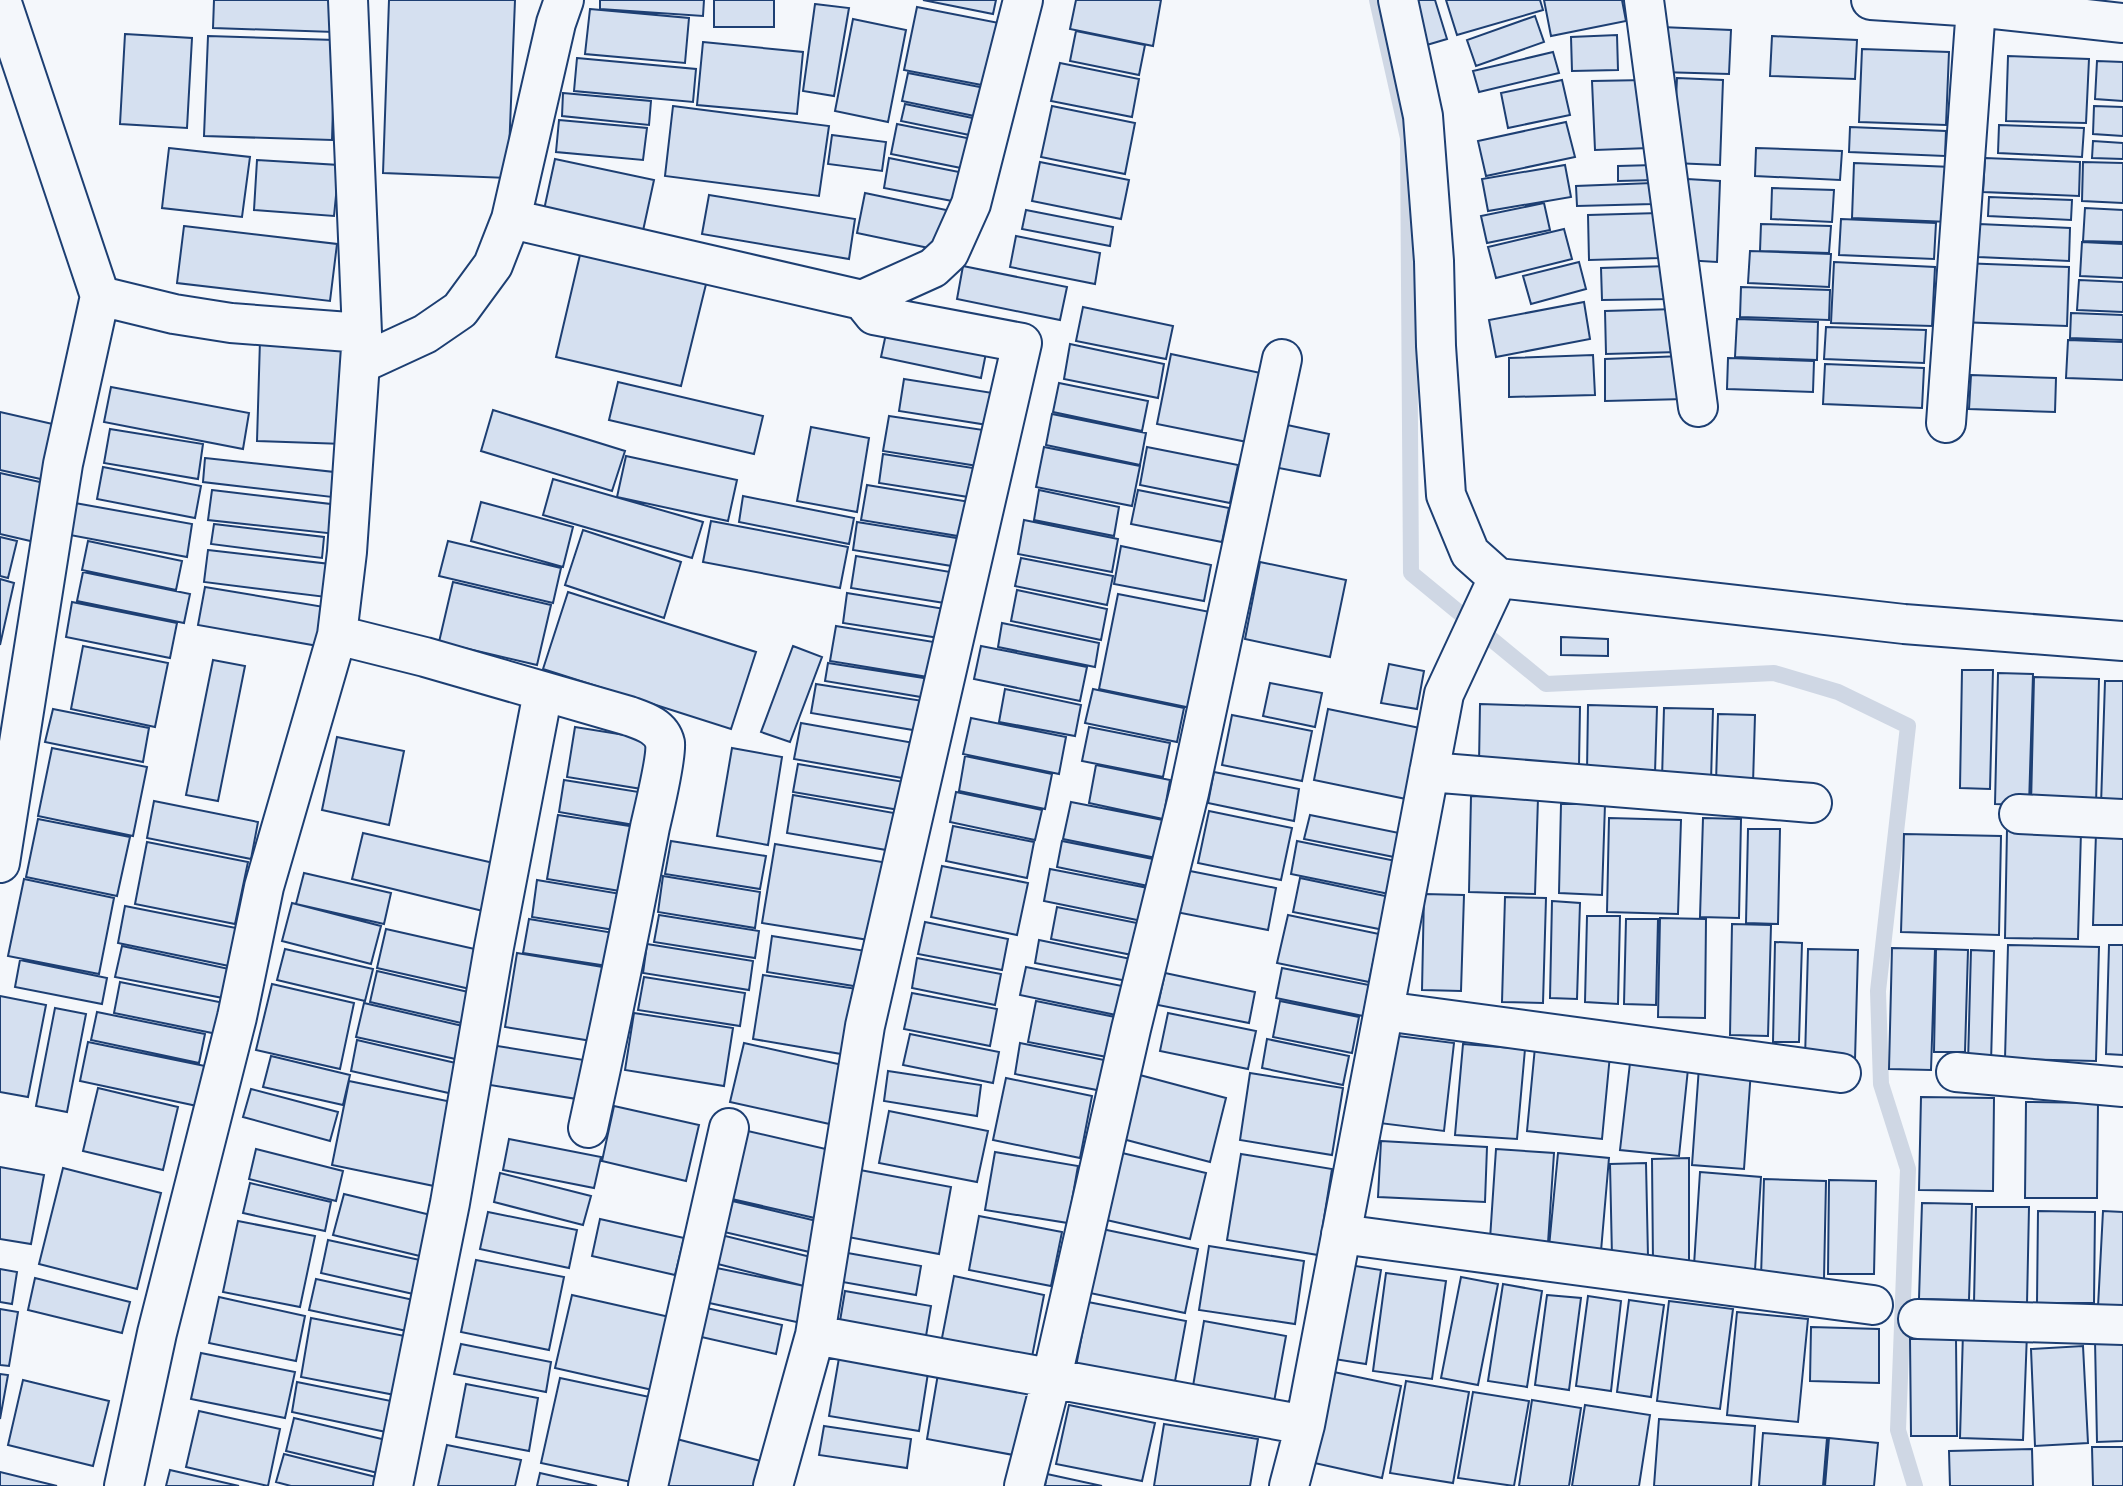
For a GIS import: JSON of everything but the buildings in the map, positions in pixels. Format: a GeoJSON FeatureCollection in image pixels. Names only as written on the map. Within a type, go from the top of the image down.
{"type":"FeatureCollection","features":[{"type":"Feature","properties":{"kind":"street"},"geometry":{"type":"LineString","coordinates":[[0,863],[63,464],[100,296],[1,0]]}},
{"type":"Feature","properties":{"kind":"street"},"geometry":{"type":"LineString","coordinates":[[124,1486],[156,1333],[237,1017],[264,887],[337,635],[347,552],[361,349],[348,0]]}},
{"type":"Feature","properties":{"kind":"street"},"geometry":{"type":"LineString","coordinates":[[100,296],[174,314],[361,349],[425,334],[460,310],[493,265],[512,219],[556,23],[564,0]]}},
{"type":"Feature","properties":{"kind":"street"},"geometry":{"type":"LineString","coordinates":[[512,219],[862,300],[933,268],[949,253],[971,204],[1023,0]]}},
{"type":"Feature","properties":{"kind":"street"},"geometry":{"type":"LineString","coordinates":[[1398,0],[1423,117],[1434,261],[1436,346],[1446,495],[1492,593]]}},
{"type":"Feature","properties":{"kind":"street"},"geometry":{"type":"LineString","coordinates":[[1644,0],[1698,407]]}},
{"type":"Feature","properties":{"kind":"street"},"geometry":{"type":"LineString","coordinates":[[1871,0],[1976,7],[2123,23]]}},
{"type":"Feature","properties":{"kind":"street"},"geometry":{"type":"LineString","coordinates":[[1946,423],[1976,7]]}},
{"type":"Feature","properties":{"kind":"street"},"geometry":{"type":"LineString","coordinates":[[773,1486],[815,1335],[865,1026],[1022,343],[874,315],[862,300]]}},
{"type":"Feature","properties":{"kind":"street"},"geometry":{"type":"LineString","coordinates":[[1024,1486],[1189,793],[1282,359]]}},
{"type":"Feature","properties":{"kind":"street"},"geometry":{"type":"LineString","coordinates":[[1492,593],[2123,641]]}},
{"type":"Feature","properties":{"kind":"street"},"geometry":{"type":"LineString","coordinates":[[1289,1486],[1305,1425],[1444,694],[1492,593]]}},
{"type":"Feature","properties":{"kind":"street"},"geometry":{"type":"LineString","coordinates":[[337,635],[425,657],[629,716],[652,725],[662,734],[666,746],[622,975],[588,1128]]}},
{"type":"Feature","properties":{"kind":"street"},"geometry":{"type":"LineString","coordinates":[[393,1486],[450,1203],[494,947],[543,692]]}},
{"type":"Feature","properties":{"kind":"street"},"geometry":{"type":"LineString","coordinates":[[1429,772],[1812,803]]}},
{"type":"Feature","properties":{"kind":"street"},"geometry":{"type":"LineString","coordinates":[[2019,814],[2123,819]]}},
{"type":"Feature","properties":{"kind":"street"},"geometry":{"type":"LineString","coordinates":[[1384,1011],[1841,1073]]}},
{"type":"Feature","properties":{"kind":"street"},"geometry":{"type":"LineString","coordinates":[[1956,1072],[2123,1087]]}},
{"type":"Feature","properties":{"kind":"street"},"geometry":{"type":"LineString","coordinates":[[648,1486],[729,1128]]}},
{"type":"Feature","properties":{"kind":"street"},"geometry":{"type":"LineString","coordinates":[[1340,1234],[1873,1305]]}},
{"type":"Feature","properties":{"kind":"street"},"geometry":{"type":"LineString","coordinates":[[1918,1319],[2123,1325]]}},
{"type":"Feature","properties":{"kind":"street"},"geometry":{"type":"LineString","coordinates":[[815,1335],[1305,1425]]}},
{"type":"Feature","properties":{"kind":"waterway"},"geometry":{"type":"LineString","coordinates":[[1377,0],[1408,138],[1411,573],[1546,684],[1774,673],[1838,692],[1908,726],[1878,991],[1881,1084],[1908,1169],[1898,1430],[1915,1486]]}}]}
